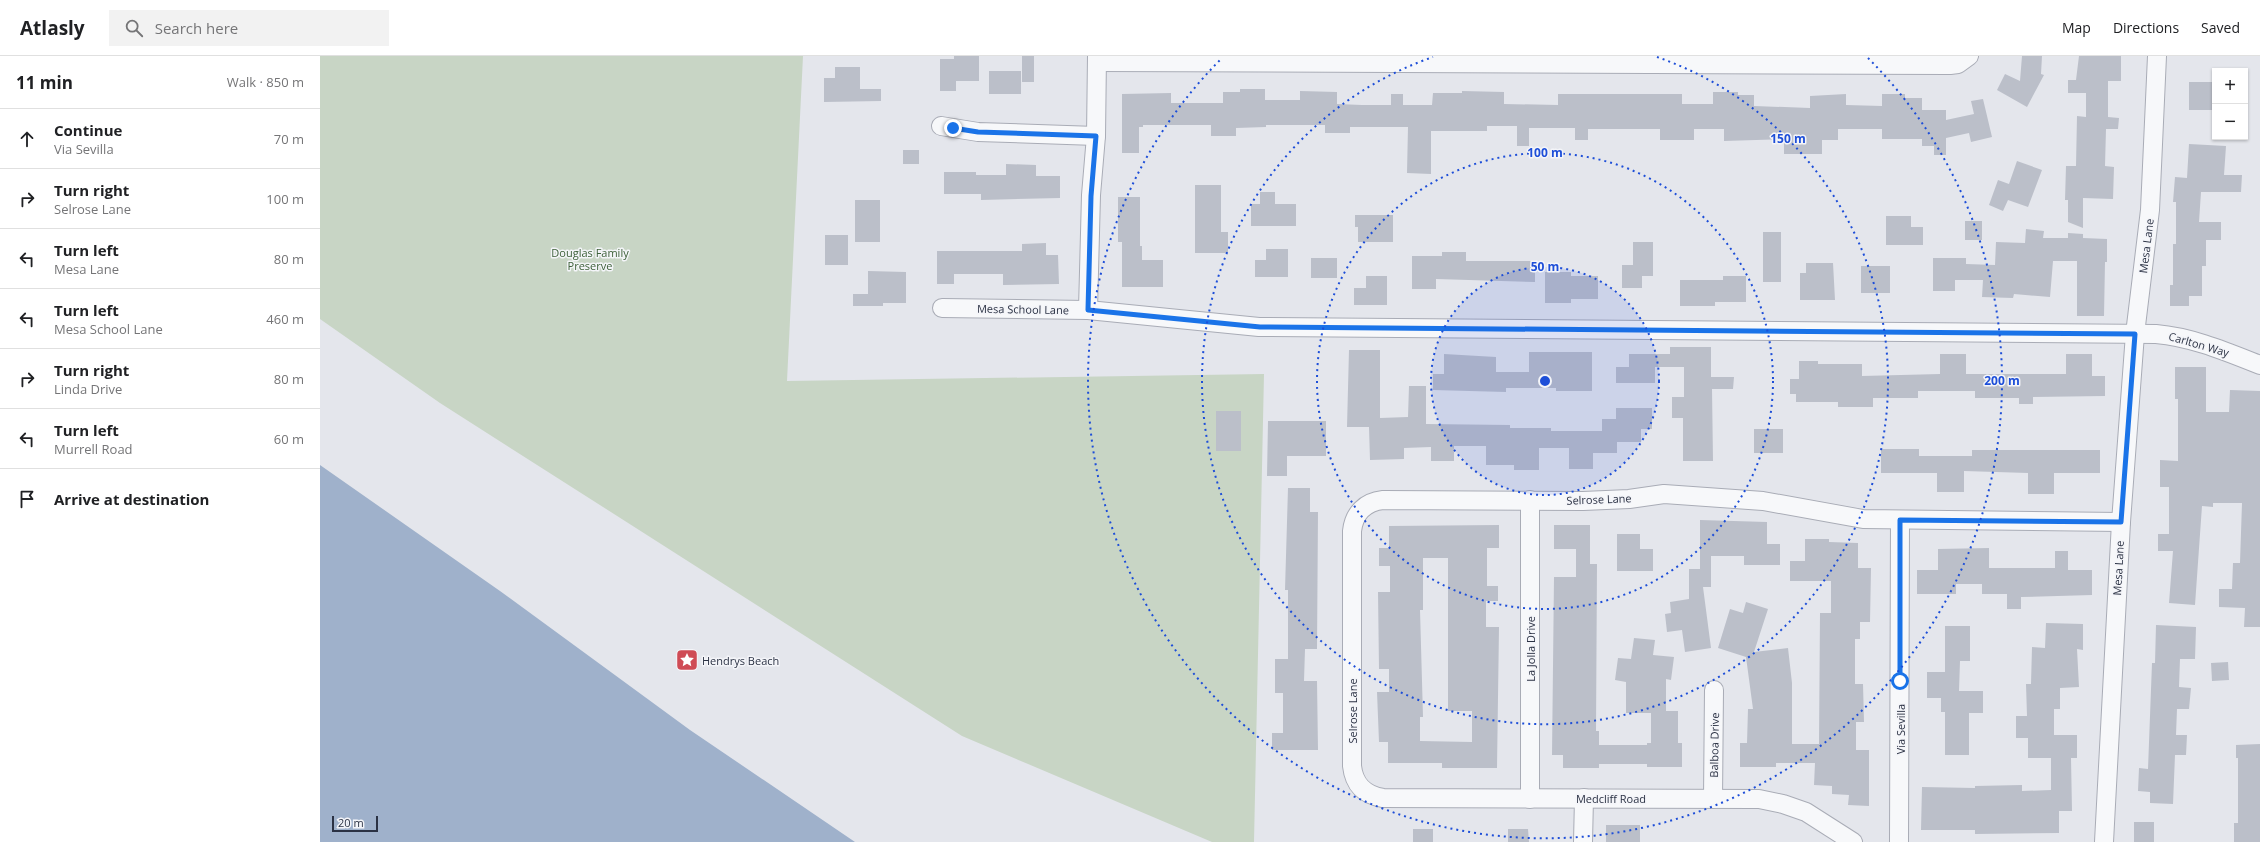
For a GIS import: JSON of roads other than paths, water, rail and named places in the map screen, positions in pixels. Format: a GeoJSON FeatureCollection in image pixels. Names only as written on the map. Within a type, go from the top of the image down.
{"type":"FeatureCollection","features":[{"type":"Feature","properties":{"kind":"street"},"geometry":{"type":"LineString","coordinates":[[1088,310],[1091,196],[1096,136],[1097,59],[1950,66],[1958,64],[1969,56]]}},
{"type":"Feature","properties":{"kind":"street","name":"Mesa Lane"},"geometry":{"type":"LineString","coordinates":[[2104,842],[2121,522],[2135,334],[2150,210],[2157,56]]}},
{"type":"Feature","properties":{"kind":"street"},"geometry":{"type":"LineString","coordinates":[[941,126],[978,132],[1096,136]]}},
{"type":"Feature","properties":{"kind":"street","name":"Mesa School Lane"},"geometry":{"type":"LineString","coordinates":[[942,308],[1088,310],[1260,327],[2135,334]]}},
{"type":"Feature","properties":{"kind":"street","name":"Carlton Way"},"geometry":{"type":"LineString","coordinates":[[2135,334],[2169,335],[2224,350],[2260,365]]}},
{"type":"Feature","properties":{"kind":"street","name":"Selrose Lane"},"geometry":{"type":"LineString","coordinates":[[1361,789],[1356,782],[1352,766],[1352,531],[1356,515],[1368,504],[1383,500],[1629,499],[1664,494],[1763,500],[1864,519],[2121,522]]}},
{"type":"Feature","properties":{"kind":"street","name":"La Jolla Drive"},"geometry":{"type":"LineString","coordinates":[[1530,500],[1530,798]]}},
{"type":"Feature","properties":{"kind":"street","name":"Via Sevilla"},"geometry":{"type":"LineString","coordinates":[[1899,842],[1900,520]]}},
{"type":"Feature","properties":{"kind":"street","name":"Balboa Drive"},"geometry":{"type":"LineString","coordinates":[[1713,799],[1714,690]]}},
{"type":"Feature","properties":{"kind":"street","name":"Medcliff Road"},"geometry":{"type":"LineString","coordinates":[[1361,789],[1375,797],[1382,798],[1759,799],[1783,804],[1806,812],[1853,842]]}},
{"type":"Feature","properties":{"kind":"street"},"geometry":{"type":"LineString","coordinates":[[1583,842],[1584,798]]}},
{"type":"Feature","properties":{"kind":"water"},"geometry":{"type":"Polygon","coordinates":[[[320,465],[500,591],[690,730],[855,842],[320,842],[320,465]]]}},
{"type":"Feature","properties":{"kind":"place","name":"Hendrys Beach"},"geometry":{"type":"Point","coordinates":[687,660]}},
{"type":"Feature","properties":{"kind":"park label","name":"Douglas Family Preserve"},"geometry":{"type":"Point","coordinates":[590,258]}}]}
